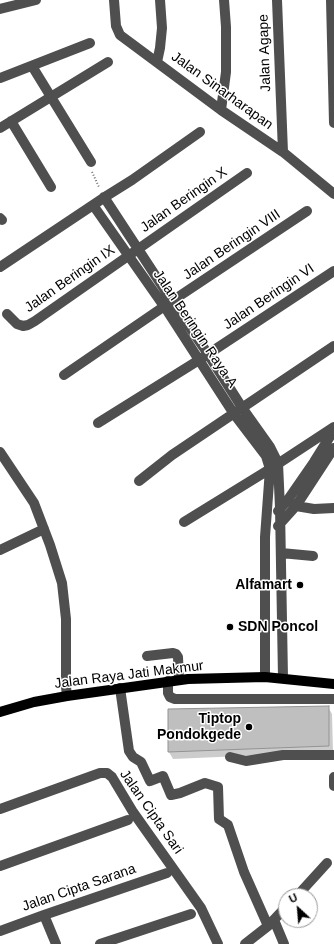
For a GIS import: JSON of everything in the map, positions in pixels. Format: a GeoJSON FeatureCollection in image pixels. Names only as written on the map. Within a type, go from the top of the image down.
{"type":"FeatureCollection","features":[{"type":"Feature","properties":{"kind":"main road","name":"Jalan Raya Jati Makmur"},"geometry":{"type":"LineString","coordinates":[[0,712],[34,702],[67,696],[179,680],[265,677],[334,684]]}},
{"type":"Feature","properties":{"kind":"street"},"geometry":{"type":"LineString","coordinates":[[0,9],[36,0]]}},
{"type":"Feature","properties":{"kind":"street","name":"Jalan Sinarharapan"},"geometry":{"type":"LineString","coordinates":[[114,0],[116,26],[120,35],[221,110],[283,152],[334,194]]}},
{"type":"Feature","properties":{"kind":"street"},"geometry":{"type":"LineString","coordinates":[[157,62],[162,28],[160,0]]}},
{"type":"Feature","properties":{"kind":"street"},"geometry":{"type":"LineString","coordinates":[[221,110],[226,72],[226,27],[224,0]]}},
{"type":"Feature","properties":{"kind":"street","name":"Jalan Agape"},"geometry":{"type":"LineString","coordinates":[[278,0],[283,152]]}},
{"type":"Feature","properties":{"kind":"street"},"geometry":{"type":"LineString","coordinates":[[330,0],[334,123]]}},
{"type":"Feature","properties":{"kind":"street"},"geometry":{"type":"LineString","coordinates":[[0,78],[90,43]]}},
{"type":"Feature","properties":{"kind":"street"},"geometry":{"type":"LineString","coordinates":[[0,128],[108,62]]}},
{"type":"Feature","properties":{"kind":"street"},"geometry":{"type":"LineString","coordinates":[[32,66],[91,162]]}},
{"type":"Feature","properties":{"kind":"street"},"geometry":{"type":"LineString","coordinates":[[11,121],[51,187]]}},
{"type":"Feature","properties":{"kind":"street"},"geometry":{"type":"LineString","coordinates":[[0,267],[132,180],[200,132]]}},
{"type":"Feature","properties":{"kind":"street","name":"Jalan Beringin X"},"geometry":{"type":"LineString","coordinates":[[129,255],[247,173]]}},
{"type":"Feature","properties":{"kind":"street"},"geometry":{"type":"LineString","coordinates":[[104,198],[138,249],[168,304],[208,354],[239,412],[270,447],[278,463],[282,501],[280,524],[283,678]]}},
{"type":"Feature","properties":{"kind":"street","name":"Jalan Beringin Raya A"},"geometry":{"type":"LineString","coordinates":[[93,205],[129,255],[168,304],[199,360],[239,412],[266,456],[270,469]]}},
{"type":"Feature","properties":{"kind":"street","name":"Jalan Beringin VIII"},"geometry":{"type":"LineString","coordinates":[[64,375],[307,211]]}},
{"type":"Feature","properties":{"kind":"street","name":"Jalan Beringin IX"},"geometry":{"type":"LineString","coordinates":[[7,314],[17,324],[23,326],[28,325],[129,255]]}},
{"type":"Feature","properties":{"kind":"street","name":"Jalan Beringin VI"},"geometry":{"type":"LineString","coordinates":[[98,423],[199,360],[334,271]]}},
{"type":"Feature","properties":{"kind":"street"},"geometry":{"type":"LineString","coordinates":[[139,481],[172,455],[239,412],[334,346]]}},
{"type":"Feature","properties":{"kind":"street"},"geometry":{"type":"LineString","coordinates":[[184,522],[270,469],[334,427]]}},
{"type":"Feature","properties":{"kind":"street"},"geometry":{"type":"LineString","coordinates":[[266,524],[282,501],[333,436]]}},
{"type":"Feature","properties":{"kind":"street"},"geometry":{"type":"LineString","coordinates":[[265,537],[280,524],[296,506],[334,448]]}},
{"type":"Feature","properties":{"kind":"street"},"geometry":{"type":"LineString","coordinates":[[0,452],[34,503],[62,583],[66,619],[67,696]]}},
{"type":"Feature","properties":{"kind":"street"},"geometry":{"type":"LineString","coordinates":[[265,677],[265,537],[270,469]]}},
{"type":"Feature","properties":{"kind":"street"},"geometry":{"type":"LineString","coordinates":[[282,501],[296,506],[314,509],[334,508]]}},
{"type":"Feature","properties":{"kind":"street"},"geometry":{"type":"LineString","coordinates":[[0,550],[44,528]]}},
{"type":"Feature","properties":{"kind":"street"},"geometry":{"type":"LineString","coordinates":[[281,554],[313,556]]}},
{"type":"Feature","properties":{"kind":"street"},"geometry":{"type":"LineString","coordinates":[[147,656],[173,653],[176,654],[178,657],[179,680]]}},
{"type":"Feature","properties":{"kind":"street"},"geometry":{"type":"LineString","coordinates":[[168,681],[168,693],[170,697],[175,699],[334,699]]}},
{"type":"Feature","properties":{"kind":"street"},"geometry":{"type":"LineString","coordinates":[[120,688],[129,751],[133,757],[141,762],[150,781],[163,776],[170,795],[180,793],[205,783],[218,787],[219,819],[228,825],[244,872],[284,944]]}},
{"type":"Feature","properties":{"kind":"street"},"geometry":{"type":"LineString","coordinates":[[230,758],[246,761],[283,755],[334,755]]}},
{"type":"Feature","properties":{"kind":"street","name":"Jalan Cipta Sari"},"geometry":{"type":"LineString","coordinates":[[0,809],[100,773],[107,773],[112,777],[133,812],[201,908],[218,944]]}},
{"type":"Feature","properties":{"kind":"street"},"geometry":{"type":"LineString","coordinates":[[334,777],[334,786]]}},
{"type":"Feature","properties":{"kind":"street"},"geometry":{"type":"LineString","coordinates":[[0,866],[128,820]]}},
{"type":"Feature","properties":{"kind":"street"},"geometry":{"type":"LineString","coordinates":[[304,888],[327,863]]}},
{"type":"Feature","properties":{"kind":"street","name":"Jalan Cipta Sarana"},"geometry":{"type":"LineString","coordinates":[[0,931],[167,873]]}},
{"type":"Feature","properties":{"kind":"street"},"geometry":{"type":"LineString","coordinates":[[100,944],[191,914]]}},
{"type":"Feature","properties":{"kind":"street"},"geometry":{"type":"LineString","coordinates":[[44,915],[56,944]]}},
{"type":"Feature","properties":{"kind":"street"},"geometry":{"type":"LineString","coordinates":[[245,944],[278,916]]}},
{"type":"Feature","properties":{"kind":"path"},"geometry":{"type":"LineString","coordinates":[[91,162],[92,165],[90,168],[104,198]]}},
{"type":"Feature","properties":{"kind":"building","name":"Tiptop Pondokgede"},"geometry":{"type":"Polygon","coordinates":[[[329,706],[329,746],[168,752],[168,709],[329,706]]]}},
{"type":"Feature","properties":{"kind":"place","name":"Alfamart"},"geometry":{"type":"Point","coordinates":[300,585]}},
{"type":"Feature","properties":{"kind":"place","name":"SDN Poncol"},"geometry":{"type":"Point","coordinates":[230,627]}},
{"type":"Feature","properties":{"kind":"place","name":"Tiptop Pondokgede"},"geometry":{"type":"Point","coordinates":[249,727]}}]}
